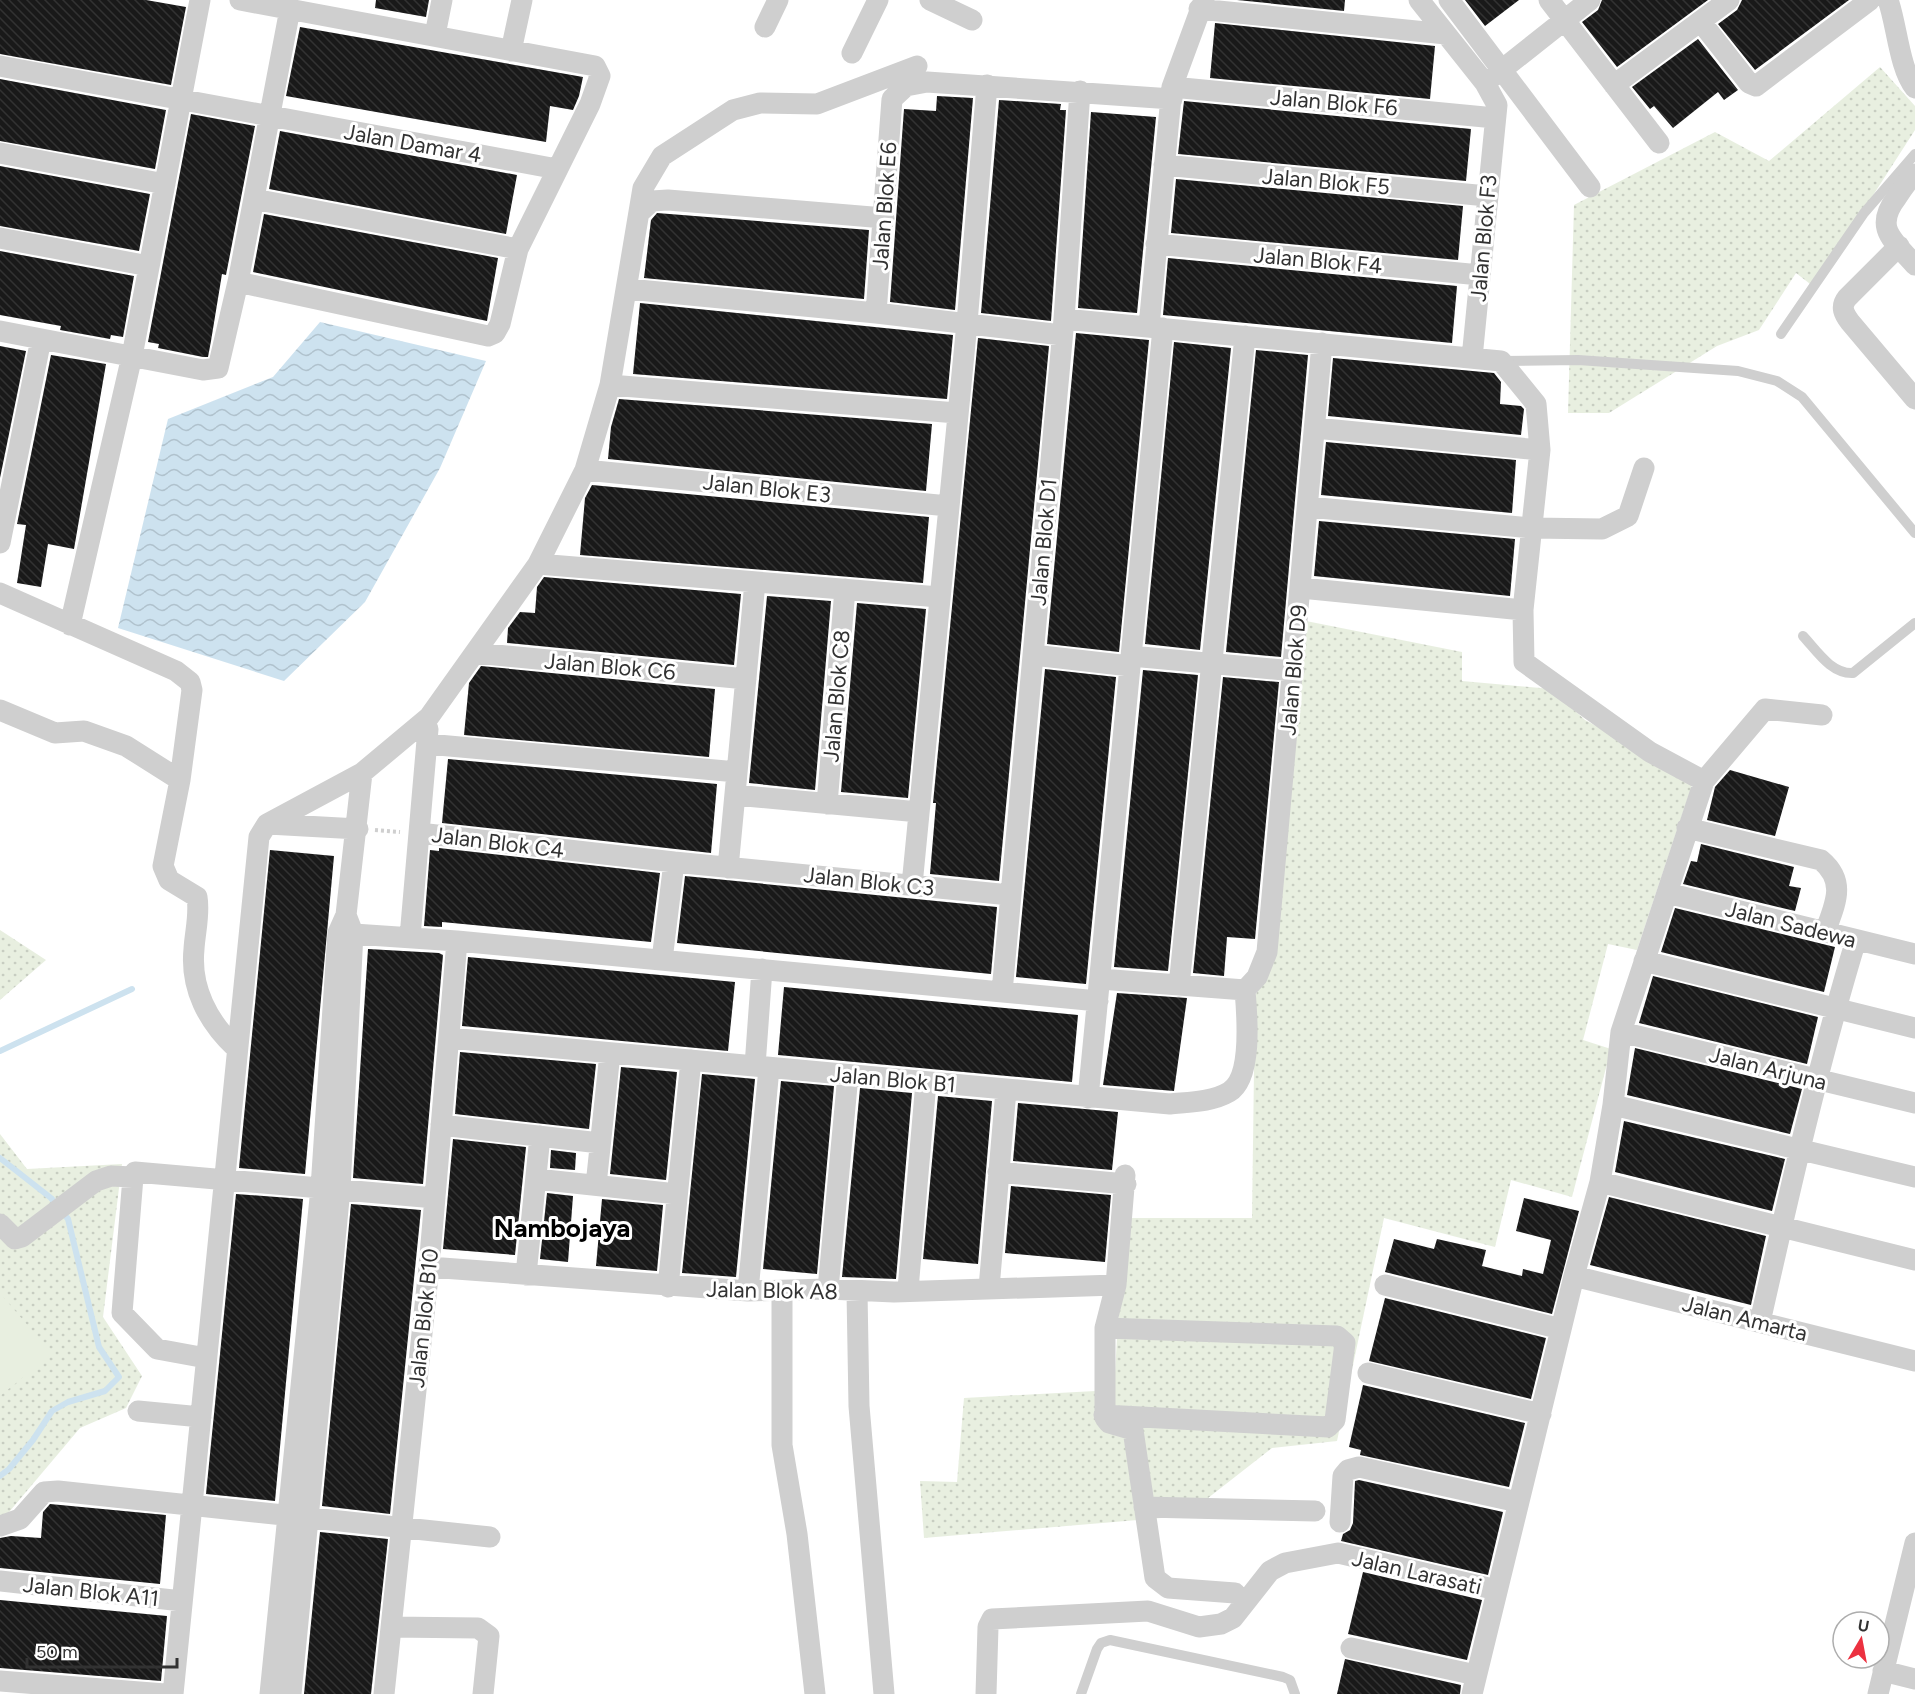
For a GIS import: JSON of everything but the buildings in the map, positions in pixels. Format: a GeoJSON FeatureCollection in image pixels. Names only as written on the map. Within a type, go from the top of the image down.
{"type":"FeatureCollection","features":[{"type":"Feature","properties":{"kind":"street"},"geometry":{"type":"LineString","coordinates":[[70,625],[132,356],[201,0]]}},
{"type":"Feature","properties":{"kind":"street"},"geometry":{"type":"LineString","coordinates":[[238,282],[488,336],[495,333],[500,324],[518,249],[590,104],[600,76],[595,66],[240,0]]}},
{"type":"Feature","properties":{"kind":"street"},"geometry":{"type":"LineString","coordinates":[[435,35],[441,0]]}},
{"type":"Feature","properties":{"kind":"street"},"geometry":{"type":"LineString","coordinates":[[511,51],[522,0]]}},
{"type":"Feature","properties":{"kind":"street"},"geometry":{"type":"LineString","coordinates":[[765,27],[778,0]]}},
{"type":"Feature","properties":{"kind":"street"},"geometry":{"type":"LineString","coordinates":[[852,53],[878,0]]}},
{"type":"Feature","properties":{"kind":"street"},"geometry":{"type":"LineString","coordinates":[[930,0],[972,20]]}},
{"type":"Feature","properties":{"kind":"street","name":"Jalan Blok F3"},"geometry":{"type":"LineString","coordinates":[[1419,0],[1497,101],[1472,358]]}},
{"type":"Feature","properties":{"kind":"street"},"geometry":{"type":"LineString","coordinates":[[1449,0],[1590,187]]}},
{"type":"Feature","properties":{"kind":"street"},"geometry":{"type":"LineString","coordinates":[[1549,0],[1659,143]]}},
{"type":"Feature","properties":{"kind":"street"},"geometry":{"type":"LineString","coordinates":[[1485,83],[1590,0]]}},
{"type":"Feature","properties":{"kind":"street"},"geometry":{"type":"LineString","coordinates":[[1614,85],[1729,0]]}},
{"type":"Feature","properties":{"kind":"street"},"geometry":{"type":"LineString","coordinates":[[1701,22],[1749,83],[1756,86],[1870,0]]}},
{"type":"Feature","properties":{"kind":"street"},"geometry":{"type":"LineString","coordinates":[[1888,0],[1897,24],[1901,56],[1915,88]]}},
{"type":"Feature","properties":{"kind":"street"},"geometry":{"type":"LineString","coordinates":[[1088,1098],[1131,661],[1156,327],[1156,244],[1172,93],[1202,5],[1446,34]]}},
{"type":"Feature","properties":{"kind":"street"},"geometry":{"type":"LineString","coordinates":[[0,331],[203,370],[218,368],[238,282],[290,9]]}},
{"type":"Feature","properties":{"kind":"street","name":"Jalan Damar 4"},"geometry":{"type":"LineString","coordinates":[[0,66],[557,169]]}},
{"type":"Feature","properties":{"kind":"street"},"geometry":{"type":"LineString","coordinates":[[173,1694],[257,842],[267,824],[362,773],[429,717],[538,564],[585,470],[610,385],[628,289],[643,188],[662,156],[733,110],[760,103],[817,104],[917,66]]}},
{"type":"Feature","properties":{"kind":"street","name":"Jalan Blok F6"},"geometry":{"type":"LineString","coordinates":[[892,99],[914,82],[1080,92],[1172,93],[1495,118]]}},
{"type":"Feature","properties":{"kind":"street"},"geometry":{"type":"LineString","coordinates":[[912,885],[967,323],[987,86]]}},
{"type":"Feature","properties":{"kind":"street","name":"Jalan Blok D1"},"geometry":{"type":"LineString","coordinates":[[1002,992],[1063,327],[1080,92]]}},
{"type":"Feature","properties":{"kind":"street","name":"Jalan Blok E6"},"geometry":{"type":"LineString","coordinates":[[876,313],[892,99]]}},
{"type":"Feature","properties":{"kind":"street"},"geometry":{"type":"LineString","coordinates":[[0,153],[165,184]]}},
{"type":"Feature","properties":{"kind":"street","name":"Jalan Blok F5"},"geometry":{"type":"LineString","coordinates":[[1164,165],[1488,196]]}},
{"type":"Feature","properties":{"kind":"street"},"geometry":{"type":"LineString","coordinates":[[1915,174],[1887,210],[1884,221],[1899,246],[1915,265]]}},
{"type":"Feature","properties":{"kind":"street"},"geometry":{"type":"LineString","coordinates":[[254,199],[518,249]]}},
{"type":"Feature","properties":{"kind":"street"},"geometry":{"type":"LineString","coordinates":[[640,212],[652,201],[669,200],[884,218]]}},
{"type":"Feature","properties":{"kind":"street"},"geometry":{"type":"LineString","coordinates":[[0,238],[149,266]]}},
{"type":"Feature","properties":{"kind":"street","name":"Jalan Blok F4"},"geometry":{"type":"LineString","coordinates":[[1156,244],[1480,275]]}},
{"type":"Feature","properties":{"kind":"street"},"geometry":{"type":"LineString","coordinates":[[1899,246],[1847,298],[1843,306],[1844,313],[1915,399]]}},
{"type":"Feature","properties":{"kind":"street"},"geometry":{"type":"LineString","coordinates":[[628,289],[967,323],[1063,327],[1156,327],[1501,361],[1536,404],[1540,450],[1523,610],[1524,662],[1650,752],[1704,782]]}},
{"type":"Feature","properties":{"kind":"street"},"geometry":{"type":"LineString","coordinates":[[1179,986],[1245,336]]}},
{"type":"Feature","properties":{"kind":"street"},"geometry":{"type":"LineString","coordinates":[[0,543],[41,339]]}},
{"type":"Feature","properties":{"kind":"street","name":"Jalan Blok D9"},"geometry":{"type":"LineString","coordinates":[[1245,990],[1257,976],[1267,952],[1322,343]]}},
{"type":"Feature","properties":{"kind":"street"},"geometry":{"type":"LineString","coordinates":[[610,385],[957,413]]}},
{"type":"Feature","properties":{"kind":"street"},"geometry":{"type":"LineString","coordinates":[[1315,428],[1540,450]]}},
{"type":"Feature","properties":{"kind":"street"},"geometry":{"type":"LineString","coordinates":[[1308,507],[1532,528],[1602,529],[1619,523],[1628,516],[1644,468]]}},
{"type":"Feature","properties":{"kind":"street","name":"Jalan Blok E3"},"geometry":{"type":"LineString","coordinates":[[585,470],[948,506]]}},
{"type":"Feature","properties":{"kind":"street"},"geometry":{"type":"LineString","coordinates":[[538,564],[939,597]]}},
{"type":"Feature","properties":{"kind":"street"},"geometry":{"type":"LineString","coordinates":[[728,868],[755,582]]}},
{"type":"Feature","properties":{"kind":"street"},"geometry":{"type":"LineString","coordinates":[[1301,588],[1523,610]]}},
{"type":"Feature","properties":{"kind":"street","name":"Jalan Blok C8"},"geometry":{"type":"LineString","coordinates":[[827,804],[845,589]]}},
{"type":"Feature","properties":{"kind":"street"},"geometry":{"type":"LineString","coordinates":[[0,593],[176,671],[190,682],[192,690],[180,780],[163,866],[169,880],[197,897],[193,951],[195,982],[204,1008],[236,1048]]}},
{"type":"Feature","properties":{"kind":"street","name":"Jalan Blok C6"},"geometry":{"type":"LineString","coordinates":[[475,653],[746,679]]}},
{"type":"Feature","properties":{"kind":"street"},"geometry":{"type":"LineString","coordinates":[[1033,655],[1212,663],[1294,670]]}},
{"type":"Feature","properties":{"kind":"street"},"geometry":{"type":"LineString","coordinates":[[1351,1648],[1476,1689],[1518,1502],[1574,1276],[1600,1182],[1613,1105],[1621,1032],[1704,782],[1765,709],[1822,715]]}},
{"type":"Feature","properties":{"kind":"street"},"geometry":{"type":"LineString","coordinates":[[0,710],[55,733],[84,731],[126,746],[180,780]]}},
{"type":"Feature","properties":{"kind":"street"},"geometry":{"type":"LineString","coordinates":[[410,937],[429,717]]}},
{"type":"Feature","properties":{"kind":"street"},"geometry":{"type":"LineString","coordinates":[[427,744],[737,772]]}},
{"type":"Feature","properties":{"kind":"street"},"geometry":{"type":"LineString","coordinates":[[270,1694],[297,1518],[330,1189],[346,927],[358,829],[362,773]]}},
{"type":"Feature","properties":{"kind":"street"},"geometry":{"type":"LineString","coordinates":[[735,795],[919,812]]}},
{"type":"Feature","properties":{"kind":"street"},"geometry":{"type":"LineString","coordinates":[[267,824],[358,829]]}},
{"type":"Feature","properties":{"kind":"street"},"geometry":{"type":"LineString","coordinates":[[1688,828],[1821,860],[1834,871],[1838,886],[1825,932]]}},
{"type":"Feature","properties":{"kind":"street","name":"Jalan Blok C4"},"geometry":{"type":"LineString","coordinates":[[419,833],[728,868]]}},
{"type":"Feature","properties":{"kind":"street"},"geometry":{"type":"LineString","coordinates":[[662,960],[674,862]]}},
{"type":"Feature","properties":{"kind":"street","name":"Jalan Blok C3"},"geometry":{"type":"LineString","coordinates":[[728,868],[1010,895]]}},
{"type":"Feature","properties":{"kind":"street","name":"Jalan Sadewa"},"geometry":{"type":"LineString","coordinates":[[1667,893],[1915,954]]}},
{"type":"Feature","properties":{"kind":"street"},"geometry":{"type":"LineString","coordinates":[[346,927],[410,937],[1098,1001]]}},
{"type":"Feature","properties":{"kind":"street"},"geometry":{"type":"LineString","coordinates":[[1760,1322],[1799,1149],[1835,1008],[1856,940]]}},
{"type":"Feature","properties":{"kind":"street","name":"Jalan Blok B10"},"geometry":{"type":"LineString","coordinates":[[384,1694],[429,1267],[457,941]]}},
{"type":"Feature","properties":{"kind":"street"},"geometry":{"type":"LineString","coordinates":[[1644,961],[1915,1028]]}},
{"type":"Feature","properties":{"kind":"street"},"geometry":{"type":"LineString","coordinates":[[748,1291],[762,1067],[762,969]]}},
{"type":"Feature","properties":{"kind":"street"},"geometry":{"type":"LineString","coordinates":[[1100,980],[1245,990]]}},
{"type":"Feature","properties":{"kind":"street","name":"Jalan Blok B1"},"geometry":{"type":"LineString","coordinates":[[449,1038],[1170,1104],[1212,1099],[1231,1091],[1241,1076],[1246,1049],[1245,990]]}},
{"type":"Feature","properties":{"kind":"street","name":"Jalan Arjuna"},"geometry":{"type":"LineString","coordinates":[[1621,1032],[1915,1103]]}},
{"type":"Feature","properties":{"kind":"street"},"geometry":{"type":"LineString","coordinates":[[596,1185],[610,1053]]}},
{"type":"Feature","properties":{"kind":"street"},"geometry":{"type":"LineString","coordinates":[[668,1287],[690,1060]]}},
{"type":"Feature","properties":{"kind":"street"},"geometry":{"type":"LineString","coordinates":[[828,1289],[848,1075]]}},
{"type":"Feature","properties":{"kind":"street"},"geometry":{"type":"LineString","coordinates":[[908,1290],[926,1082]]}},
{"type":"Feature","properties":{"kind":"street"},"geometry":{"type":"LineString","coordinates":[[989,1288],[1006,1090]]}},
{"type":"Feature","properties":{"kind":"street"},"geometry":{"type":"LineString","coordinates":[[1613,1105],[1915,1177]]}},
{"type":"Feature","properties":{"kind":"street"},"geometry":{"type":"LineString","coordinates":[[441,1125],[600,1143]]}},
{"type":"Feature","properties":{"kind":"street"},"geometry":{"type":"LineString","coordinates":[[526,1275],[540,1136]]}},
{"type":"Feature","properties":{"kind":"street"},"geometry":{"type":"LineString","coordinates":[[206,1358],[156,1348],[122,1313],[133,1177],[138,1171],[435,1198]]}},
{"type":"Feature","properties":{"kind":"street"},"geometry":{"type":"LineString","coordinates":[[998,1172],[1125,1179],[1116,1285],[1105,1328],[1104,1415],[1109,1423],[1133,1430],[1155,1578],[1168,1588],[1235,1593]]}},
{"type":"Feature","properties":{"kind":"street"},"geometry":{"type":"LineString","coordinates":[[0,1224],[15,1239],[22,1237],[96,1181],[111,1176],[133,1177]]}},
{"type":"Feature","properties":{"kind":"street"},"geometry":{"type":"LineString","coordinates":[[536,1179],[677,1194]]}},
{"type":"Feature","properties":{"kind":"street"},"geometry":{"type":"LineString","coordinates":[[1600,1182],[1915,1260]]}},
{"type":"Feature","properties":{"kind":"street","name":"Jalan Blok A8"},"geometry":{"type":"LineString","coordinates":[[429,1267],[668,1287],[782,1292],[828,1289],[857,1292],[1116,1285]]}},
{"type":"Feature","properties":{"kind":"street","name":"Jalan Amarta"},"geometry":{"type":"LineString","coordinates":[[1574,1276],[1915,1361]]}},
{"type":"Feature","properties":{"kind":"street"},"geometry":{"type":"LineString","coordinates":[[1385,1285],[1561,1329]]}},
{"type":"Feature","properties":{"kind":"street"},"geometry":{"type":"LineString","coordinates":[[782,1292],[782,1445],[797,1534],[815,1694]]}},
{"type":"Feature","properties":{"kind":"street"},"geometry":{"type":"LineString","coordinates":[[857,1292],[859,1406],[884,1694]]}},
{"type":"Feature","properties":{"kind":"street"},"geometry":{"type":"LineString","coordinates":[[1104,1415],[1328,1427],[1335,1420],[1346,1343],[1337,1336],[1105,1328]]}},
{"type":"Feature","properties":{"kind":"street"},"geometry":{"type":"LineString","coordinates":[[1368,1373],[1540,1413]]}},
{"type":"Feature","properties":{"kind":"street"},"geometry":{"type":"LineString","coordinates":[[138,1411],[201,1418]]}},
{"type":"Feature","properties":{"kind":"street"},"geometry":{"type":"LineString","coordinates":[[1340,1522],[1343,1476],[1348,1470],[1359,1467],[1518,1502]]}},
{"type":"Feature","properties":{"kind":"street"},"geometry":{"type":"LineString","coordinates":[[0,1526],[20,1519],[44,1492],[58,1491],[490,1537]]}},
{"type":"Feature","properties":{"kind":"street"},"geometry":{"type":"LineString","coordinates":[[1144,1507],[1315,1511]]}},
{"type":"Feature","properties":{"kind":"street"},"geometry":{"type":"LineString","coordinates":[[291,1694],[297,1518]]}},
{"type":"Feature","properties":{"kind":"street"},"geometry":{"type":"LineString","coordinates":[[1878,1694],[1911,1573],[1915,1544]]}},
{"type":"Feature","properties":{"kind":"street","name":"Jalan Larasati"},"geometry":{"type":"LineString","coordinates":[[987,1694],[988,1627],[992,1619],[1148,1611],[1199,1627],[1221,1624],[1233,1618],[1270,1571],[1285,1563],[1338,1553],[1497,1590]]}},
{"type":"Feature","properties":{"kind":"street","name":"Jalan Blok A11"},"geometry":{"type":"LineString","coordinates":[[0,1581],[182,1601]]}},
{"type":"Feature","properties":{"kind":"street"},"geometry":{"type":"LineString","coordinates":[[391,1627],[478,1628],[486,1631],[489,1636],[483,1694]]}},
{"type":"Feature","properties":{"kind":"street"},"geometry":{"type":"LineString","coordinates":[[1883,1671],[1915,1679]]}},
{"type":"Feature","properties":{"kind":"street"},"geometry":{"type":"LineString","coordinates":[[0,1681],[165,1694]]}},
{"type":"Feature","properties":{"kind":"lane"},"geometry":{"type":"LineString","coordinates":[[1781,334],[1864,213],[1915,154]]}},
{"type":"Feature","properties":{"kind":"lane"},"geometry":{"type":"LineString","coordinates":[[1501,361],[1578,360],[1680,366],[1738,371],[1778,381],[1802,397],[1915,533]]}},
{"type":"Feature","properties":{"kind":"lane"},"geometry":{"type":"LineString","coordinates":[[1803,636],[1834,669],[1843,673],[1853,673],[1915,623]]}},
{"type":"Feature","properties":{"kind":"lane"},"geometry":{"type":"LineString","coordinates":[[1082,1694],[1096,1649],[1101,1643],[1110,1640],[1283,1677],[1290,1680],[1295,1694]]}},
{"type":"Feature","properties":{"kind":"path","name":"Jalan Blok C4"},"geometry":{"type":"LineString","coordinates":[[358,829],[419,833]]}},
{"type":"Feature","properties":{"kind":"green space"},"geometry":{"type":"Polygon","coordinates":[[[1880,67],[1915,106],[1915,130],[1814,287],[1796,273],[1759,330],[1717,346],[1609,413],[1568,413],[1574,205],[1715,132],[1769,161],[1880,67]]]}},
{"type":"Feature","properties":{"kind":"green space"},"geometry":{"type":"Polygon","coordinates":[[[1306,621],[1462,652],[1462,681],[1551,689],[1585,720],[1694,779],[1637,950],[1608,944],[1583,1040],[1611,1049],[1572,1197],[1511,1180],[1495,1247],[1384,1218],[1337,1441],[1272,1448],[1185,1516],[924,1538],[920,1481],[957,1482],[964,1398],[1114,1390],[1124,1218],[1252,1218],[1255,997],[1273,953],[1306,621]]]}},
{"type":"Feature","properties":{"kind":"green space"},"geometry":{"type":"Polygon","coordinates":[[[0,930],[46,960],[0,1000],[0,930]]]}},
{"type":"Feature","properties":{"kind":"green space"},"geometry":{"type":"Polygon","coordinates":[[[0,1134],[27,1169],[122,1164],[103,1317],[142,1376],[126,1408],[80,1428],[4,1518],[0,1519],[0,1134]]]}},
{"type":"Feature","properties":{"kind":"green space"},"geometry":{"type":"Polygon","coordinates":[[[0,1293],[52,1354],[0,1396],[0,1293]]]}},
{"type":"Feature","properties":{"kind":"water"},"geometry":{"type":"Polygon","coordinates":[[[320,322],[486,361],[440,468],[365,602],[284,681],[118,628],[168,419],[273,377],[320,322]]]}},
{"type":"Feature","properties":{"kind":"waterway"},"geometry":{"type":"LineString","coordinates":[[0,1051],[132,989]]}},
{"type":"Feature","properties":{"kind":"waterway"},"geometry":{"type":"LineString","coordinates":[[0,1158],[51,1198],[68,1219],[99,1347],[119,1377],[105,1391],[68,1402],[52,1411],[33,1440],[9,1469],[0,1476]]}},
{"type":"Feature","properties":{"kind":"district","name":"Nambojaya"},"geometry":{"type":"Point","coordinates":[562,1228]}}]}
